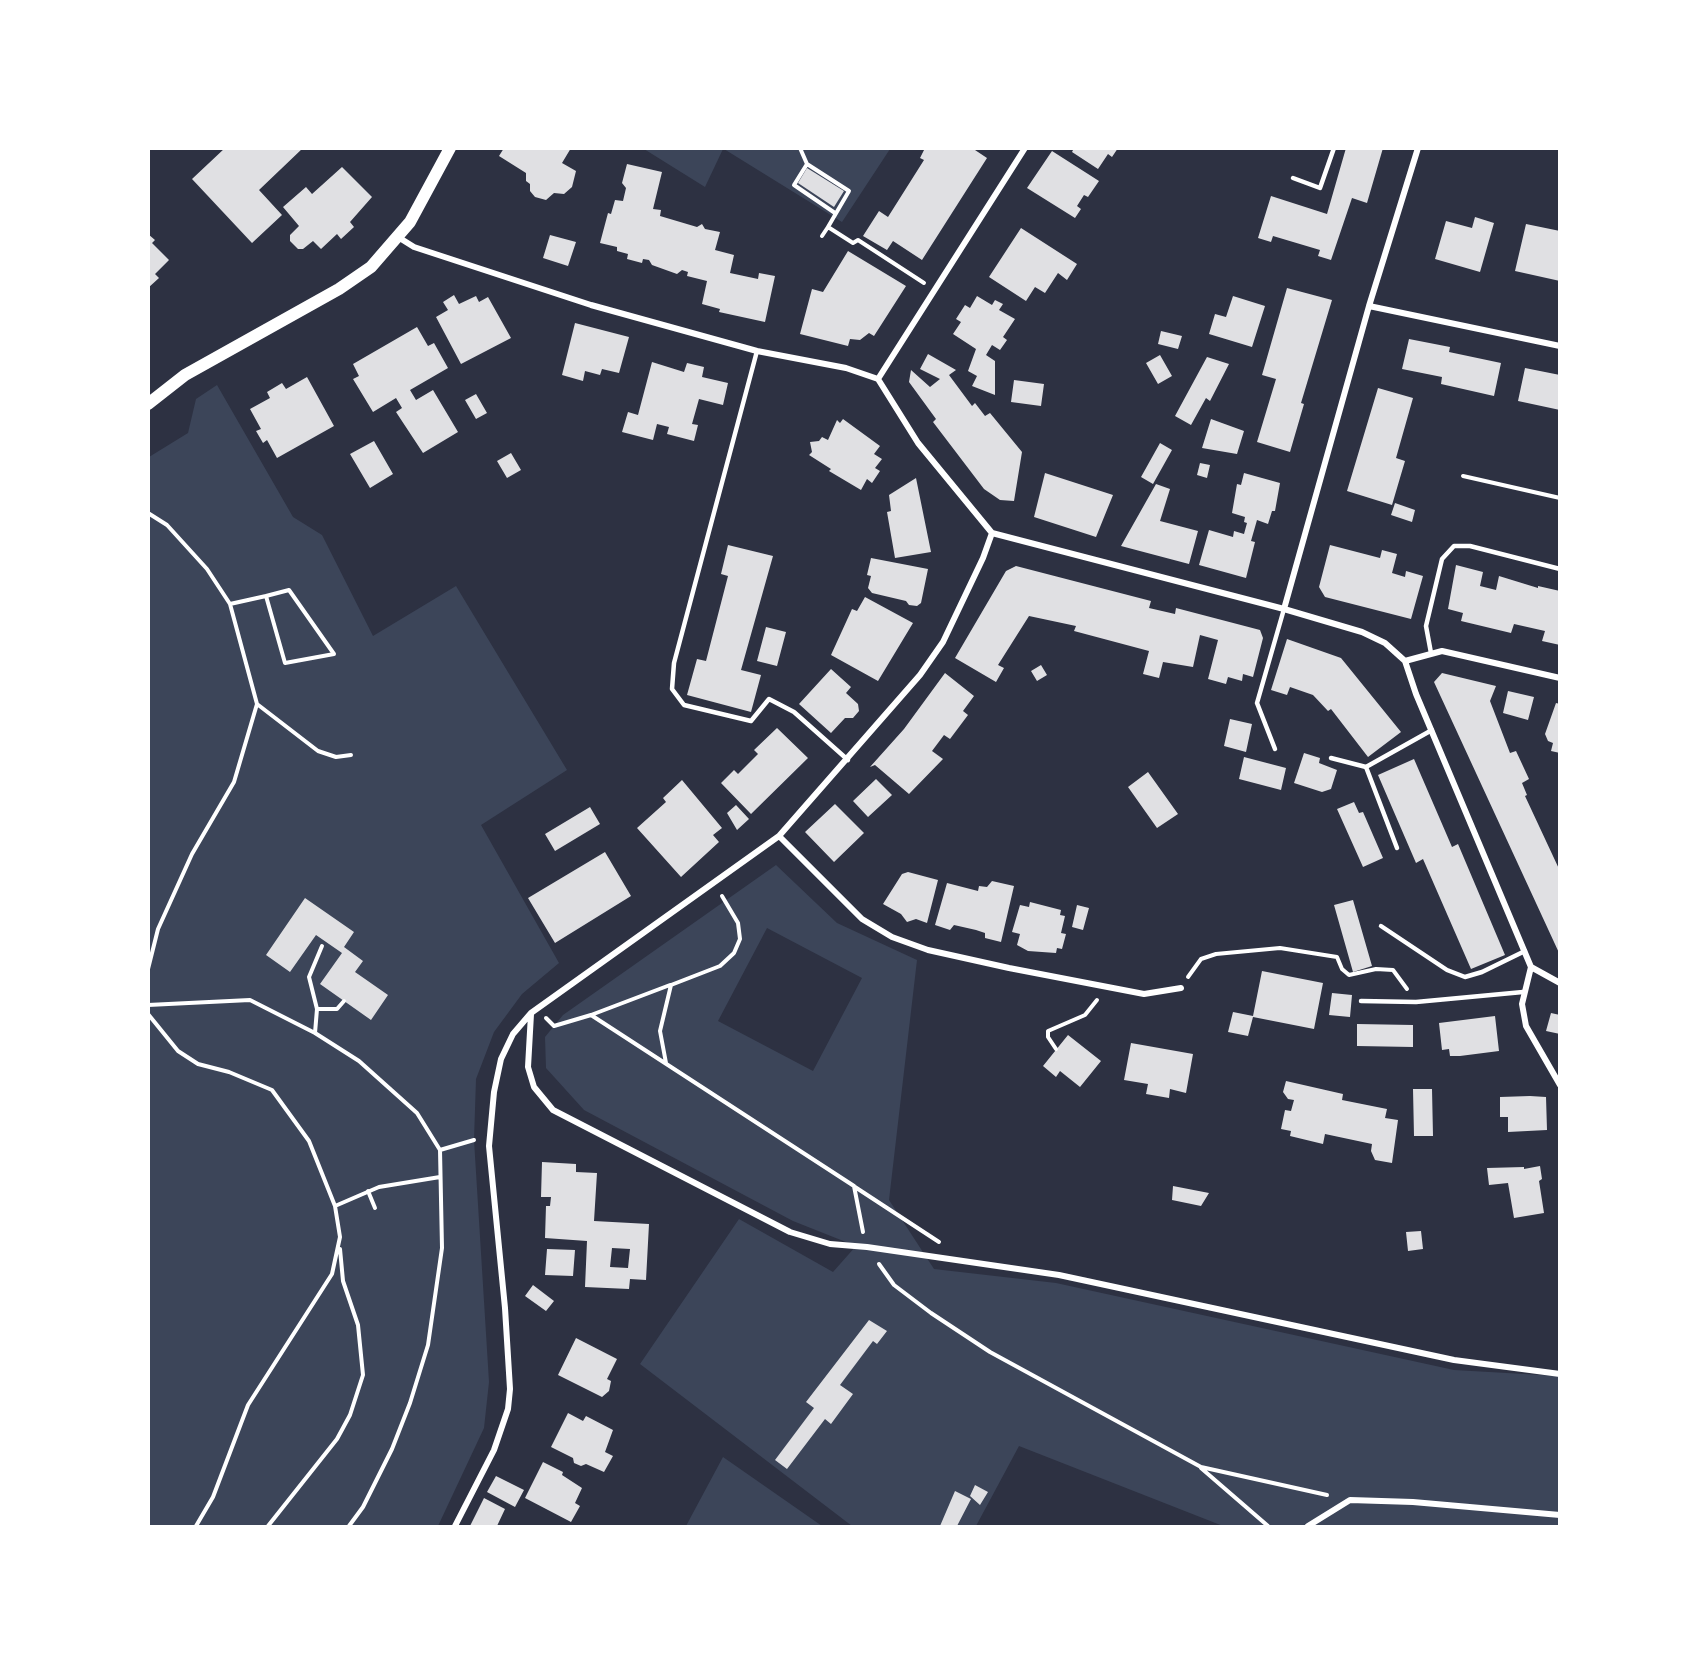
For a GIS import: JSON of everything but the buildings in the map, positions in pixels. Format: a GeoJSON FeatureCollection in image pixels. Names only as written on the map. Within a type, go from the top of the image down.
{"type":"FeatureCollection","features":[{"type":"Feature","properties":{"kind":"main road"},"geometry":{"type":"LineString","coordinates":[[148,404],[185,375],[339,289],[371,267],[398,237],[424,198],[450,148]]}},
{"type":"Feature","properties":{"kind":"street"},"geometry":{"type":"LineString","coordinates":[[878,380],[1025,148]]}},
{"type":"Feature","properties":{"kind":"street"},"geometry":{"type":"LineString","coordinates":[[1284,609],[1369,306],[1418,148]]}},
{"type":"Feature","properties":{"kind":"street"},"geometry":{"type":"LineString","coordinates":[[398,237],[414,247],[591,305],[757,351],[846,368],[878,380],[918,443],[992,533],[1284,609],[1362,632],[1385,644],[1405,661],[1532,967],[1548,979],[1560,983]]}},
{"type":"Feature","properties":{"kind":"street"},"geometry":{"type":"LineString","coordinates":[[1369,306],[1560,346]]}},
{"type":"Feature","properties":{"kind":"street"},"geometry":{"type":"LineString","coordinates":[[455,1527],[504,1428],[510,1389],[506,1308],[489,1146],[494,1092],[501,1059],[513,1034],[531,1013],[779,836],[848,760],[920,675],[942,642],[983,558],[992,533]]}},
{"type":"Feature","properties":{"kind":"street"},"geometry":{"type":"LineString","coordinates":[[1405,661],[1442,651],[1560,678]]}},
{"type":"Feature","properties":{"kind":"street"},"geometry":{"type":"LineString","coordinates":[[779,836],[862,919],[892,937],[928,950],[1144,994],[1181,988]]}},
{"type":"Feature","properties":{"kind":"street"},"geometry":{"type":"LineString","coordinates":[[1532,967],[1523,992],[1526,1026],[1560,1085]]}},
{"type":"Feature","properties":{"kind":"street"},"geometry":{"type":"LineString","coordinates":[[531,1013],[528,1067],[534,1088],[553,1110],[790,1232],[830,1244],[867,1247],[1059,1275],[1454,1360],[1560,1374]]}},
{"type":"Feature","properties":{"kind":"street"},"geometry":{"type":"LineString","coordinates":[[1308,1527],[1350,1500],[1413,1502],[1560,1515]]}},
{"type":"Feature","properties":{"kind":"lane"},"geometry":{"type":"LineString","coordinates":[[1293,178],[1320,188],[1334,148]]}},
{"type":"Feature","properties":{"kind":"lane"},"geometry":{"type":"LineString","coordinates":[[757,351],[674,663],[672,689],[684,705],[751,721],[769,699],[794,712],[848,760]]}},
{"type":"Feature","properties":{"kind":"lane"},"geometry":{"type":"LineString","coordinates":[[1431,653],[1426,626],[1442,559],[1454,546],[1470,546],[1560,569]]}},
{"type":"Feature","properties":{"kind":"lane"},"geometry":{"type":"LineString","coordinates":[[1275,749],[1257,703],[1284,609]]}},
{"type":"Feature","properties":{"kind":"lane"},"geometry":{"type":"LineString","coordinates":[[1331,758],[1366,767],[1432,730]]}},
{"type":"Feature","properties":{"kind":"lane"},"geometry":{"type":"LineString","coordinates":[[1366,767],[1397,848]]}},
{"type":"Feature","properties":{"kind":"lane"},"geometry":{"type":"LineString","coordinates":[[1381,926],[1448,970],[1465,977],[1482,972],[1525,951]]}},
{"type":"Feature","properties":{"kind":"lane"},"geometry":{"type":"LineString","coordinates":[[1361,1001],[1416,1002],[1523,992]]}},
{"type":"Feature","properties":{"kind":"path"},"geometry":{"type":"LineString","coordinates":[[800,148],[807,164],[849,191],[822,236]]}},
{"type":"Feature","properties":{"kind":"path"},"geometry":{"type":"LineString","coordinates":[[807,164],[794,185],[836,214]]}},
{"type":"Feature","properties":{"kind":"path"},"geometry":{"type":"LineString","coordinates":[[828,226],[853,243],[858,240],[915,277]]}},
{"type":"Feature","properties":{"kind":"path"},"geometry":{"type":"LineString","coordinates":[[1462,476],[1560,498]]}},
{"type":"Feature","properties":{"kind":"path"},"geometry":{"type":"LineString","coordinates":[[148,513],[167,525],[207,570],[230,604],[257,704],[234,782],[192,854],[158,929],[148,969]]}},
{"type":"Feature","properties":{"kind":"path"},"geometry":{"type":"LineString","coordinates":[[230,604],[289,590],[334,654],[285,663],[266,596]]}},
{"type":"Feature","properties":{"kind":"path"},"geometry":{"type":"LineString","coordinates":[[257,704],[318,751],[336,757],[351,755]]}},
{"type":"Feature","properties":{"kind":"path"},"geometry":{"type":"LineString","coordinates":[[550,1023],[554,1026],[572,1022],[720,966],[734,953],[740,939],[738,923],[730,909]]}},
{"type":"Feature","properties":{"kind":"path"},"geometry":{"type":"LineString","coordinates":[[315,1033],[317,1009],[309,977],[322,946]]}},
{"type":"Feature","properties":{"kind":"path"},"geometry":{"type":"LineString","coordinates":[[1181,988],[1201,959],[1216,954],[1280,948],[1337,957],[1342,969],[1349,975],[1376,969],[1393,970],[1416,1002]]}},
{"type":"Feature","properties":{"kind":"path"},"geometry":{"type":"LineString","coordinates":[[666,1063],[660,1031],[671,985]]}},
{"type":"Feature","properties":{"kind":"path"},"geometry":{"type":"LineString","coordinates":[[1056,1049],[1048,1037],[1048,1031],[1086,1015],[1107,987]]}},
{"type":"Feature","properties":{"kind":"path"},"geometry":{"type":"LineString","coordinates":[[148,1005],[250,1000],[315,1033],[359,1061],[417,1113],[440,1150],[442,1248],[428,1345],[411,1403],[392,1449],[363,1507],[349,1527]]}},
{"type":"Feature","properties":{"kind":"path"},"geometry":{"type":"LineString","coordinates":[[317,1009],[337,1009],[344,1001]]}},
{"type":"Feature","properties":{"kind":"path"},"geometry":{"type":"LineString","coordinates":[[148,1014],[178,1051],[198,1064],[229,1072],[272,1090],[309,1141],[335,1206],[343,1281],[358,1325],[363,1375],[350,1415],[338,1439],[268,1527]]}},
{"type":"Feature","properties":{"kind":"path"},"geometry":{"type":"LineString","coordinates":[[591,1015],[943,1244]]}},
{"type":"Feature","properties":{"kind":"path"},"geometry":{"type":"LineString","coordinates":[[440,1150],[474,1140],[489,1146]]}},
{"type":"Feature","properties":{"kind":"path"},"geometry":{"type":"LineString","coordinates":[[335,1206],[379,1187],[440,1177]]}},
{"type":"Feature","properties":{"kind":"path"},"geometry":{"type":"LineString","coordinates":[[854,1186],[867,1247],[894,1285],[931,1313],[1000,1358],[1201,1467],[1268,1527]]}},
{"type":"Feature","properties":{"kind":"path"},"geometry":{"type":"LineString","coordinates":[[368,1191],[375,1208]]}},
{"type":"Feature","properties":{"kind":"path"},"geometry":{"type":"LineString","coordinates":[[196,1527],[213,1497],[248,1405],[332,1274],[339,1245]]}},
{"type":"Feature","properties":{"kind":"path"},"geometry":{"type":"LineString","coordinates":[[1201,1467],[1350,1500]]}},
{"type":"Feature","properties":{"kind":"shaded area"},"geometry":{"type":"Polygon","coordinates":[[[644,149],[723,149],[705,187],[644,149]]]}},
{"type":"Feature","properties":{"kind":"shaded area"},"geometry":{"type":"Polygon","coordinates":[[[724,149],[890,149],[842,222],[724,149]]]}},
{"type":"Feature","properties":{"kind":"shaded area"},"geometry":{"type":"Polygon","coordinates":[[[217,385],[293,517],[322,535],[373,636],[456,586],[567,770],[481,825],[559,963],[522,994],[494,1032],[476,1079],[474,1140],[489,1382],[484,1428],[438,1526],[149,1526],[149,457],[188,433],[196,399],[217,385]]]}},
{"type":"Feature","properties":{"kind":"shaded area"},"geometry":{"type":"Polygon","coordinates":[[[776,865],[837,923],[917,960],[889,1200],[934,1269],[1056,1283],[1454,1370],[1559,1376],[1559,1526],[1223,1526],[1019,1446],[976,1526],[852,1526],[640,1364],[739,1219],[833,1272],[856,1246],[793,1221],[584,1110],[546,1068],[545,1037],[563,1015],[776,865]],[[767,928],[718,1021],[813,1071],[862,978],[767,928]]]}},
{"type":"Feature","properties":{"kind":"shaded area"},"geometry":{"type":"Polygon","coordinates":[[[723,1457],[822,1526],[686,1526],[723,1457]]]}}]}
